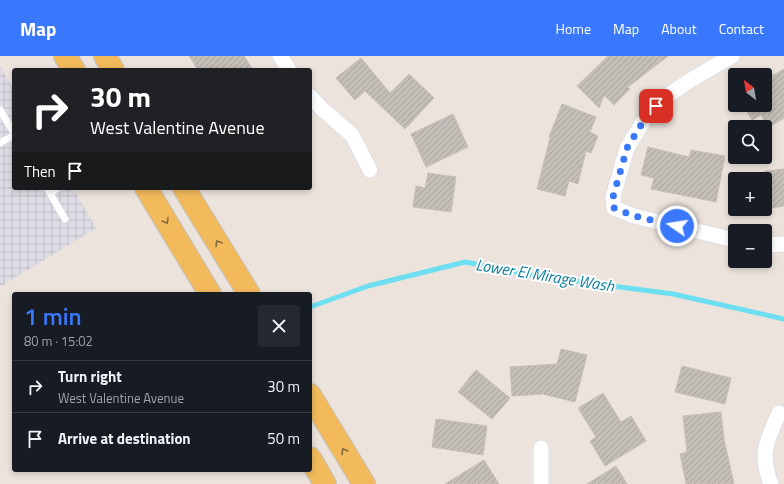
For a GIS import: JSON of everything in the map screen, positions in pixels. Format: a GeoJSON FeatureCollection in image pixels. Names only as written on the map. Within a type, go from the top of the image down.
{"type":"FeatureCollection","features":[{"type":"Feature","properties":{"kind":"main road"},"geometry":{"type":"LineString","coordinates":[[65,56],[73,68]]}},
{"type":"Feature","properties":{"kind":"main road"},"geometry":{"type":"LineString","coordinates":[[105,56],[112,68]]}},
{"type":"Feature","properties":{"kind":"main road"},"geometry":{"type":"LineString","coordinates":[[147,190],[209,292]]}},
{"type":"Feature","properties":{"kind":"main road"},"geometry":{"type":"LineString","coordinates":[[185,190],[248,292]]}},
{"type":"Feature","properties":{"kind":"main road"},"geometry":{"type":"LineString","coordinates":[[312,398],[364,484]]}},
{"type":"Feature","properties":{"kind":"main road"},"geometry":{"type":"LineString","coordinates":[[312,461],[326,484]]}},
{"type":"Feature","properties":{"kind":"street"},"geometry":{"type":"LineString","coordinates":[[280,56],[289,68]]}},
{"type":"Feature","properties":{"kind":"street"},"geometry":{"type":"LineString","coordinates":[[728,238],[634,216],[614,208],[613,197],[627,148],[646,117],[672,93],[732,56]]}},
{"type":"Feature","properties":{"kind":"street"},"geometry":{"type":"LineString","coordinates":[[312,98],[352,135],[370,170]]}},
{"type":"Feature","properties":{"kind":"street"},"geometry":{"type":"LineString","coordinates":[[772,245],[784,244]]}},
{"type":"Feature","properties":{"kind":"street"},"geometry":{"type":"LineString","coordinates":[[771,484],[765,466],[766,443],[779,412]]}},
{"type":"Feature","properties":{"kind":"street"},"geometry":{"type":"LineString","coordinates":[[541,448],[541,484]]}},
{"type":"Feature","properties":{"kind":"lane"},"geometry":{"type":"LineString","coordinates":[[0,110],[12,131]]}},
{"type":"Feature","properties":{"kind":"lane"},"geometry":{"type":"LineString","coordinates":[[0,143],[12,135]]}},
{"type":"Feature","properties":{"kind":"lane"},"geometry":{"type":"LineString","coordinates":[[49,190],[65,219]]}},
{"type":"Feature","properties":{"kind":"shaded area"},"geometry":{"type":"Polygon","coordinates":[[[0,66],[12,86],[12,190],[74,190],[96,228],[0,287],[0,66]]]}},
{"type":"Feature","properties":{"kind":"building"},"geometry":{"type":"Polygon","coordinates":[[[189,56],[244,56],[252,68],[197,68],[189,56]]]}},
{"type":"Feature","properties":{"kind":"building"},"geometry":{"type":"Polygon","coordinates":[[[608,56],[668,56],[628,87],[630,89],[614,105],[604,95],[599,108],[577,86],[608,56]]]}},
{"type":"Feature","properties":{"kind":"building"},"geometry":{"type":"Polygon","coordinates":[[[361,58],[390,93],[409,74],[434,98],[405,129],[365,91],[355,100],[336,78],[361,58]]]}},
{"type":"Feature","properties":{"kind":"building"},"geometry":{"type":"Polygon","coordinates":[[[784,69],[784,118],[772,126],[772,120],[764,120],[761,115],[752,120],[747,112],[772,112],[772,76],[784,69]]]}},
{"type":"Feature","properties":{"kind":"building"},"geometry":{"type":"Polygon","coordinates":[[[562,104],[596,117],[590,132],[598,136],[591,153],[586,151],[578,184],[569,181],[565,196],[537,189],[549,137],[562,104]]]}},
{"type":"Feature","properties":{"kind":"building"},"geometry":{"type":"Polygon","coordinates":[[[453,114],[468,147],[426,167],[411,134],[453,114]]]}},
{"type":"Feature","properties":{"kind":"building"},"geometry":{"type":"Polygon","coordinates":[[[648,147],[689,157],[691,150],[725,156],[716,202],[651,189],[654,178],[641,175],[648,147]]]}},
{"type":"Feature","properties":{"kind":"building"},"geometry":{"type":"Polygon","coordinates":[[[784,169],[784,206],[772,208],[772,172],[765,171],[784,169]]]}},
{"type":"Feature","properties":{"kind":"building"},"geometry":{"type":"Polygon","coordinates":[[[428,173],[456,177],[451,212],[413,207],[416,186],[425,188],[428,173]]]}},
{"type":"Feature","properties":{"kind":"building"},"geometry":{"type":"Polygon","coordinates":[[[561,349],[587,355],[575,402],[543,394],[512,396],[510,367],[557,364],[561,349]]]}},
{"type":"Feature","properties":{"kind":"building"},"geometry":{"type":"Polygon","coordinates":[[[682,366],[731,378],[725,404],[675,392],[682,366]]]}},
{"type":"Feature","properties":{"kind":"building"},"geometry":{"type":"Polygon","coordinates":[[[476,370],[510,398],[492,419],[458,392],[476,370]]]}},
{"type":"Feature","properties":{"kind":"building"},"geometry":{"type":"Polygon","coordinates":[[[603,393],[621,422],[631,416],[646,441],[605,466],[590,441],[596,437],[578,408],[603,393]]]}},
{"type":"Feature","properties":{"kind":"building"},"geometry":{"type":"Polygon","coordinates":[[[721,412],[724,439],[734,484],[686,484],[680,454],[687,452],[683,416],[721,412]]]}},
{"type":"Feature","properties":{"kind":"building"},"geometry":{"type":"Polygon","coordinates":[[[436,419],[487,426],[483,455],[432,447],[436,419]]]}},
{"type":"Feature","properties":{"kind":"building"},"geometry":{"type":"Polygon","coordinates":[[[484,460],[499,484],[445,484],[484,460]]]}},
{"type":"Feature","properties":{"kind":"building"},"geometry":{"type":"Polygon","coordinates":[[[616,466],[627,484],[587,484],[616,466]]]}},
{"type":"Feature","properties":{"kind":"waterway","name":"Lower El Mirage Wash"},"geometry":{"type":"LineString","coordinates":[[312,306],[368,286],[465,262],[537,276],[673,294],[784,319]]}},
{"type":"Feature","properties":{"kind":"route"},"geometry":{"type":"LineString","coordinates":[[656,106],[646,117],[627,148],[613,197],[614,208],[634,216],[677,226]]}}]}
